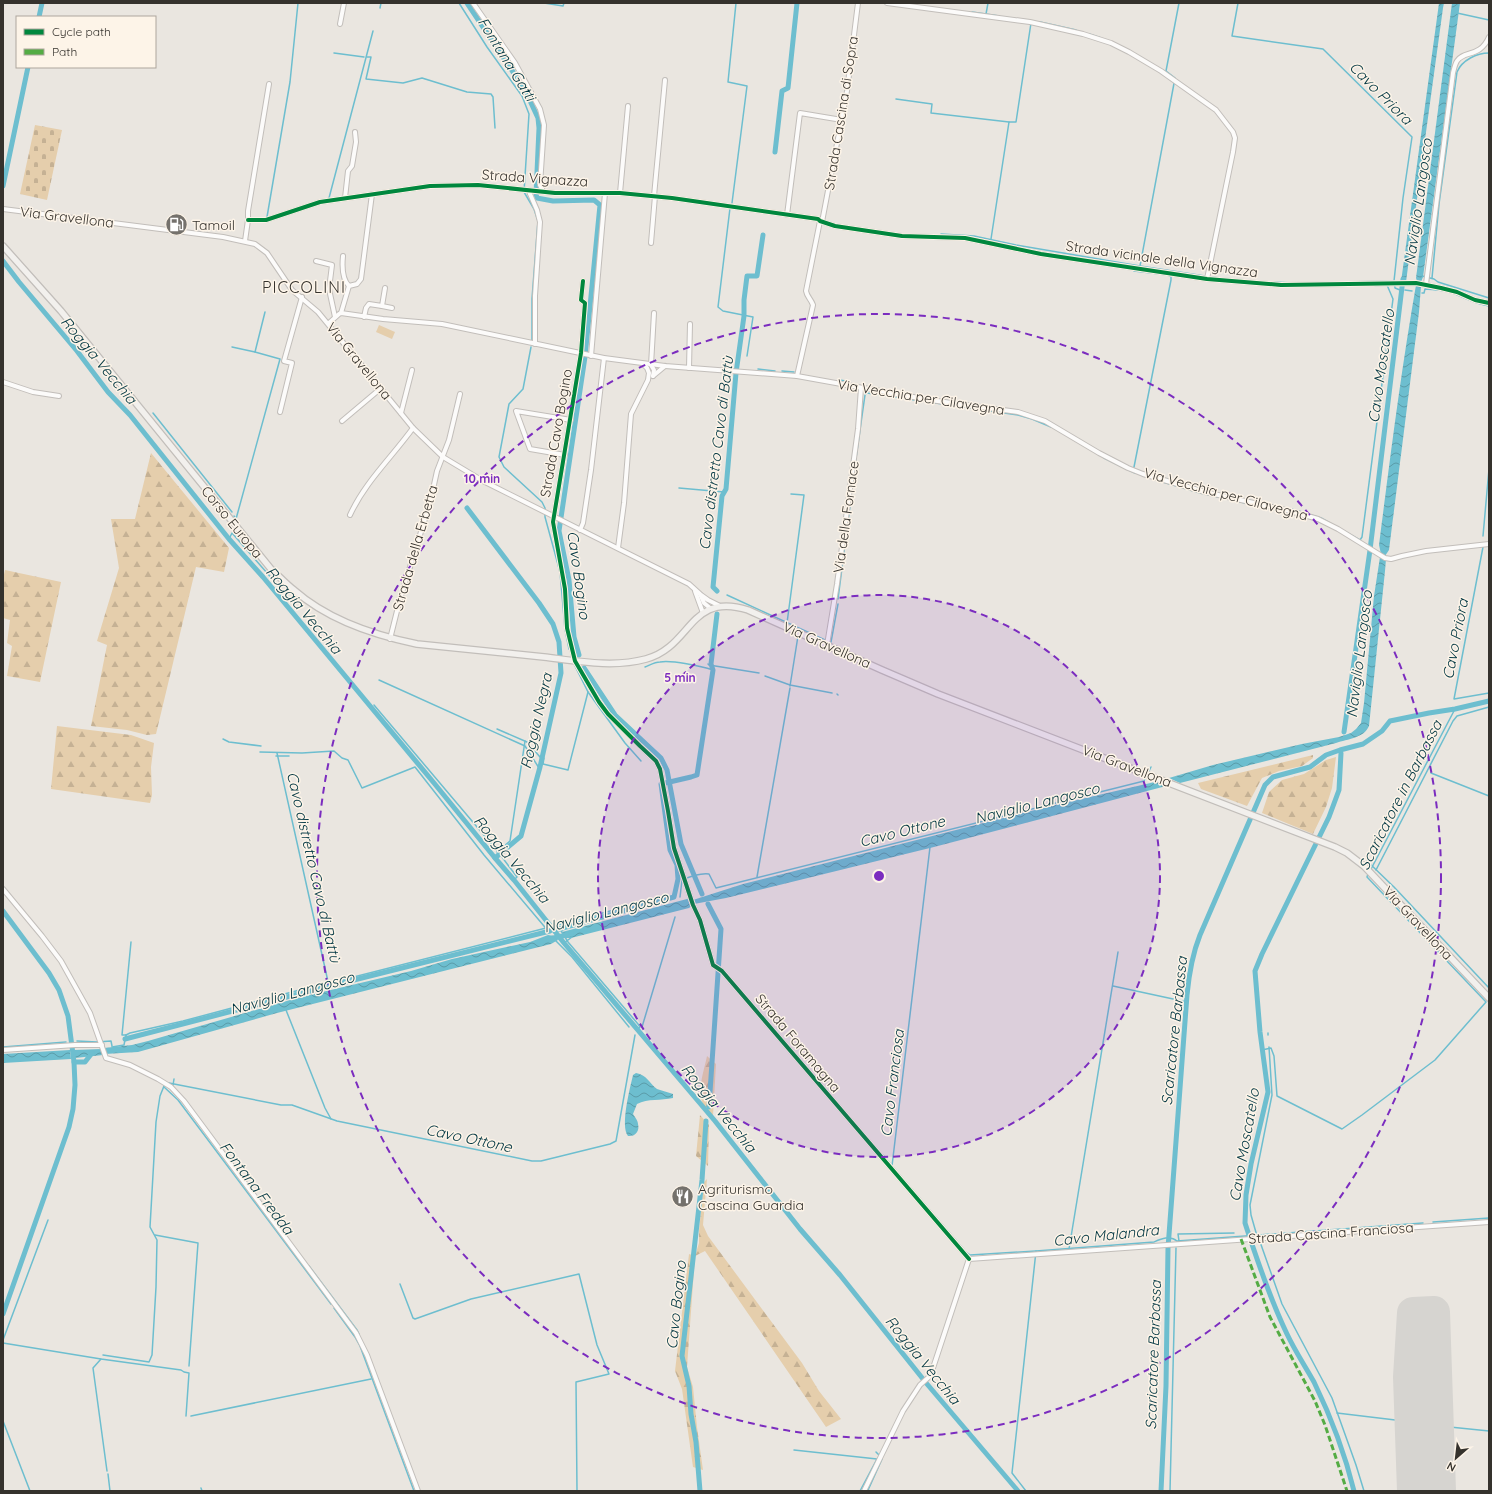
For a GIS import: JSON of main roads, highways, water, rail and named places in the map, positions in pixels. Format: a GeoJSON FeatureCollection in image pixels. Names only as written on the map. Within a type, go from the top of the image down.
{"type":"FeatureCollection","features":[{"type":"Feature","properties":{"kind":"main road","name":"Corso Europa"},"geometry":{"type":"LineString","coordinates":[[3,246],[61,311],[271,569],[294,591],[318,608],[340,620],[366,631],[417,644],[575,661],[631,663],[650,658],[663,652],[675,642],[700,615]]}},
{"type":"Feature","properties":{"kind":"main road","name":"Via Gravellona"},"geometry":{"type":"LineString","coordinates":[[700,615],[710,608],[720,606],[732,606],[748,610],[938,694],[1321,840],[1347,853],[1370,872],[1489,998]]}},
{"type":"Feature","properties":{"kind":"water"},"geometry":{"type":"Polygon","coordinates":[[[1439,3],[1444,3],[1406,282],[1401,282],[1439,3]]]}},
{"type":"Feature","properties":{"kind":"water"},"geometry":{"type":"Polygon","coordinates":[[[1452,3],[1460,3],[1423,277],[1421,282],[1417,281],[1416,278],[1452,3]]]}},
{"type":"Feature","properties":{"kind":"water"},"geometry":{"type":"Polygon","coordinates":[[[1416,285],[1421,286],[1419,312],[1389,550],[1385,556],[1381,554],[1379,545],[1416,285]]]}},
{"type":"Feature","properties":{"kind":"water"},"geometry":{"type":"Polygon","coordinates":[[[1380,557],[1386,559],[1369,726],[1367,730],[1360,736],[1350,739],[1180,783],[1169,778],[1213,765],[1339,737],[1351,733],[1356,729],[1361,723],[1364,703],[1374,596],[1380,557]]]}},
{"type":"Feature","properties":{"kind":"water"},"geometry":{"type":"Polygon","coordinates":[[[1159,781],[1170,785],[934,847],[726,898],[694,904],[693,900],[743,884],[1051,806],[1159,781]]]}},
{"type":"Feature","properties":{"kind":"water"},"geometry":{"type":"Polygon","coordinates":[[[687,899],[691,900],[693,905],[689,908],[571,938],[566,938],[562,932],[687,899]]]}},
{"type":"Feature","properties":{"kind":"water"},"geometry":{"type":"Polygon","coordinates":[[[548,935],[554,936],[558,940],[551,944],[277,1013],[138,1052],[105,1054],[104,1048],[132,1045],[148,1041],[297,998],[411,971],[452,959],[530,942],[548,935]]]}},
{"type":"Feature","properties":{"kind":"water"},"geometry":{"type":"Polygon","coordinates":[[[101,1049],[103,1055],[75,1058],[74,1050],[101,1049]]]}},
{"type":"Feature","properties":{"kind":"water"},"geometry":{"type":"Polygon","coordinates":[[[70,1050],[71,1059],[3,1063],[3,1054],[70,1050]]]}},
{"type":"Feature","properties":{"kind":"water"},"geometry":{"type":"Polygon","coordinates":[[[636,1073],[645,1077],[657,1089],[673,1094],[673,1098],[646,1101],[637,1104],[633,1114],[638,1122],[638,1131],[631,1136],[628,1136],[625,1124],[626,1107],[633,1075],[636,1073]]]}},
{"type":"Feature","properties":{"kind":"waterway"},"geometry":{"type":"LineString","coordinates":[[39,16],[42,3]]}},
{"type":"Feature","properties":{"kind":"waterway"},"geometry":{"type":"LineString","coordinates":[[267,217],[290,82],[298,3]]}},
{"type":"Feature","properties":{"kind":"waterway"},"geometry":{"type":"LineString","coordinates":[[380,8],[381,3]]}},
{"type":"Feature","properties":{"kind":"waterway","name":"Fontana Gatti"},"geometry":{"type":"LineString","coordinates":[[459,3],[487,47],[522,96],[529,114],[524,192],[534,209],[538,221],[532,299],[532,340]]}},
{"type":"Feature","properties":{"kind":"waterway","name":"Cavo Bogino"},"geometry":{"type":"LineString","coordinates":[[467,3],[525,90],[538,118],[537,198],[553,201],[594,200],[600,205],[585,357],[559,531],[569,580],[574,637],[579,655]]}},
{"type":"Feature","properties":{"kind":"waterway","name":"Cavo distretto Cavo di Battù"},"geometry":{"type":"LineString","coordinates":[[544,3],[563,6],[564,3]]}},
{"type":"Feature","properties":{"kind":"waterway","name":"Cavo distretto Cavo di Battù"},"geometry":{"type":"LineString","coordinates":[[732,203],[747,86],[728,82],[736,3]]}},
{"type":"Feature","properties":{"kind":"waterway","name":"Cavo distretto Cavo di Battù"},"geometry":{"type":"LineString","coordinates":[[775,152],[782,91],[788,88],[797,3]]}},
{"type":"Feature","properties":{"kind":"waterway","name":"Cavo distretto Cavo di Battù"},"geometry":{"type":"LineString","coordinates":[[988,3],[986,14],[999,16]]}},
{"type":"Feature","properties":{"kind":"waterway","name":"Cavo distretto Cavo di Battù"},"geometry":{"type":"LineString","coordinates":[[941,234],[974,236],[1016,245],[1140,266],[1175,78],[1166,71],[1179,3]]}},
{"type":"Feature","properties":{"kind":"waterway","name":"Cavo Priora"},"geometry":{"type":"LineString","coordinates":[[1238,3],[1232,36],[1323,49],[1412,137],[1403,198],[1394,281],[1395,288],[1400,290]]}},
{"type":"Feature","properties":{"kind":"waterway"},"geometry":{"type":"LineString","coordinates":[[972,12],[986,14]]}},
{"type":"Feature","properties":{"kind":"waterway"},"geometry":{"type":"LineString","coordinates":[[1457,13],[1489,20]]}},
{"type":"Feature","properties":{"kind":"waterway"},"geometry":{"type":"LineString","coordinates":[[1040,22],[1076,30]]}},
{"type":"Feature","properties":{"kind":"waterway","name":"Cavo distretto Cavo di Battù"},"geometry":{"type":"LineString","coordinates":[[991,239],[1009,122],[1016,122],[1031,23]]}},
{"type":"Feature","properties":{"kind":"waterway"},"geometry":{"type":"LineString","coordinates":[[329,198],[373,31]]}},
{"type":"Feature","properties":{"kind":"waterway"},"geometry":{"type":"LineString","coordinates":[[1089,34],[1101,38]]}},
{"type":"Feature","properties":{"kind":"waterway"},"geometry":{"type":"LineString","coordinates":[[334,53],[364,57]]}},
{"type":"Feature","properties":{"kind":"waterway"},"geometry":{"type":"LineString","coordinates":[[1432,278],[1439,204],[1457,72],[1462,64],[1470,58],[1480,54],[1489,53]]}},
{"type":"Feature","properties":{"kind":"waterway"},"geometry":{"type":"LineString","coordinates":[[367,57],[371,57],[366,79],[403,83],[422,78],[467,92],[491,94],[493,97],[495,128]]}},
{"type":"Feature","properties":{"kind":"waterway"},"geometry":{"type":"LineString","coordinates":[[3,186],[28,68]]}},
{"type":"Feature","properties":{"kind":"waterway","name":"Cavo distretto Cavo di Battù"},"geometry":{"type":"LineString","coordinates":[[896,99],[932,104],[931,113],[1009,122]]}},
{"type":"Feature","properties":{"kind":"waterway","name":"Cavo distretto Cavo di Battù"},"geometry":{"type":"LineString","coordinates":[[730,208],[718,307],[723,311],[753,317],[747,356]]}},
{"type":"Feature","properties":{"kind":"waterway","name":"Cavo distretto Cavo di Battù"},"geometry":{"type":"LineString","coordinates":[[744,314],[747,276],[757,276],[763,235]]}},
{"type":"Feature","properties":{"kind":"waterway","name":"Roggia Vecchia"},"geometry":{"type":"LineString","coordinates":[[3,261],[77,351],[108,392],[130,415],[229,539],[263,577],[434,783],[564,943],[715,1121],[800,1229],[840,1275],[927,1384],[1018,1491]]}},
{"type":"Feature","properties":{"kind":"waterway","name":"Cavo Priora"},"geometry":{"type":"LineString","coordinates":[[1140,266],[1205,276]]}},
{"type":"Feature","properties":{"kind":"waterway","name":"Cavo distretto Cavo di Battù"},"geometry":{"type":"LineString","coordinates":[[1134,271],[1168,275],[1171,277],[1171,280],[1134,467]]}},
{"type":"Feature","properties":{"kind":"waterway"},"geometry":{"type":"LineString","coordinates":[[1422,276],[1489,298]]}},
{"type":"Feature","properties":{"kind":"waterway","name":"Cavo Priora"},"geometry":{"type":"LineString","coordinates":[[1212,277],[1226,279]]}},
{"type":"Feature","properties":{"kind":"waterway","name":"Cavo Moscatello"},"geometry":{"type":"LineString","coordinates":[[1344,732],[1370,550],[1403,279]]}},
{"type":"Feature","properties":{"kind":"waterway","name":"Cavo Priora"},"geometry":{"type":"LineString","coordinates":[[1296,283],[1394,281]]}},
{"type":"Feature","properties":{"kind":"waterway","name":"Cavo Priora"},"geometry":{"type":"LineString","coordinates":[[1274,282],[1292,283]]}},
{"type":"Feature","properties":{"kind":"waterway"},"geometry":{"type":"LineString","coordinates":[[1292,511],[1292,509],[1321,518],[1360,540],[1362,537],[1393,299],[1387,285],[1375,286]]}},
{"type":"Feature","properties":{"kind":"waterway","name":"Cavo Priora"},"geometry":{"type":"LineString","coordinates":[[1422,293],[1424,293],[1425,289],[1447,291],[1489,306]]}},
{"type":"Feature","properties":{"kind":"waterway","name":"Cavo Priora"},"geometry":{"type":"LineString","coordinates":[[1405,290],[1412,291]]}},
{"type":"Feature","properties":{"kind":"waterway"},"geometry":{"type":"LineString","coordinates":[[236,519],[280,359],[255,352],[265,312]]}},
{"type":"Feature","properties":{"kind":"waterway","name":"Cavo distretto Cavo di Battù"},"geometry":{"type":"LineString","coordinates":[[717,591],[713,587],[722,496],[726,489],[736,373],[744,316]]}},
{"type":"Feature","properties":{"kind":"waterway"},"geometry":{"type":"LineString","coordinates":[[232,347],[255,352]]}},
{"type":"Feature","properties":{"kind":"waterway","name":"Fontana Gatti"},"geometry":{"type":"LineString","coordinates":[[531,347],[523,389],[509,404],[499,457],[504,467],[542,502],[545,508],[545,517],[560,572],[565,629],[569,649]]}},
{"type":"Feature","properties":{"kind":"waterway","name":"Cavo distretto Cavo di Battù"},"geometry":{"type":"LineString","coordinates":[[758,369],[775,371]]}},
{"type":"Feature","properties":{"kind":"waterway","name":"Cavo distretto Cavo di Battù"},"geometry":{"type":"LineString","coordinates":[[782,371],[794,372]]}},
{"type":"Feature","properties":{"kind":"waterway","name":"Cavo distretto Cavo di Battù"},"geometry":{"type":"LineString","coordinates":[[839,380],[846,381]]}},
{"type":"Feature","properties":{"kind":"waterway","name":"Cavo distretto Cavo di Battù"},"geometry":{"type":"LineString","coordinates":[[851,493],[865,395],[867,393],[1018,415],[1051,427]]}},
{"type":"Feature","properties":{"kind":"waterway"},"geometry":{"type":"LineString","coordinates":[[153,413],[232,512]]}},
{"type":"Feature","properties":{"kind":"waterway","name":"Cavo distretto Cavo di Battù"},"geometry":{"type":"LineString","coordinates":[[1104,458],[1135,473]]}},
{"type":"Feature","properties":{"kind":"waterway","name":"Cavo Priora"},"geometry":{"type":"LineString","coordinates":[[1483,536],[1489,469]]}},
{"type":"Feature","properties":{"kind":"waterway","name":"Cavo distretto Cavo di Battù"},"geometry":{"type":"LineString","coordinates":[[1163,482],[1200,493],[1276,510]]}},
{"type":"Feature","properties":{"kind":"waterway"},"geometry":{"type":"LineString","coordinates":[[679,488],[724,492]]}},
{"type":"Feature","properties":{"kind":"waterway"},"geometry":{"type":"LineString","coordinates":[[787,623],[804,495],[791,494]]}},
{"type":"Feature","properties":{"kind":"waterway","name":"Cavo distretto Cavo di Battù"},"geometry":{"type":"LineString","coordinates":[[838,599],[851,498]]}},
{"type":"Feature","properties":{"kind":"waterway","name":"Roggia Negra"},"geometry":{"type":"LineString","coordinates":[[467,508],[539,603],[553,624],[559,642],[561,673],[540,767],[521,836],[495,858]]}},
{"type":"Feature","properties":{"kind":"waterway","name":"Cavo distretto Cavo di Battù"},"geometry":{"type":"LineString","coordinates":[[1313,519],[1322,523]]}},
{"type":"Feature","properties":{"kind":"waterway"},"geometry":{"type":"LineString","coordinates":[[229,539],[232,533],[275,582]]}},
{"type":"Feature","properties":{"kind":"waterway","name":"Cavo Priora"},"geometry":{"type":"LineString","coordinates":[[1483,547],[1454,699],[1489,693]]}},
{"type":"Feature","properties":{"kind":"waterway","name":"Cavo distretto Cavo di Battù"},"geometry":{"type":"LineString","coordinates":[[727,595],[825,640]]}},
{"type":"Feature","properties":{"kind":"waterway","name":"Cavo distretto Cavo di Battù"},"geometry":{"type":"LineString","coordinates":[[829,642],[831,642],[838,604]]}},
{"type":"Feature","properties":{"kind":"waterway","name":"Cavo distretto Cavo di Battù"},"geometry":{"type":"LineString","coordinates":[[559,929],[674,897],[678,879],[677,865],[670,850],[661,784],[697,775],[713,670],[711,664],[717,614]]}},
{"type":"Feature","properties":{"kind":"waterway","name":"Cavo distretto Cavo di Battù"},"geometry":{"type":"LineString","coordinates":[[790,686],[798,636]]}},
{"type":"Feature","properties":{"kind":"waterway"},"geometry":{"type":"LineString","coordinates":[[645,667],[658,662],[672,662],[694,665],[713,670]]}},
{"type":"Feature","properties":{"kind":"waterway","name":"Fontana Gatti"},"geometry":{"type":"LineString","coordinates":[[574,664],[588,692],[625,743],[641,761]]}},
{"type":"Feature","properties":{"kind":"waterway"},"geometry":{"type":"LineString","coordinates":[[708,664],[759,673]]}},
{"type":"Feature","properties":{"kind":"waterway","name":"Cavo Bogino"},"geometry":{"type":"LineString","coordinates":[[584,668],[615,715],[661,758],[667,770],[681,844],[702,894]]}},
{"type":"Feature","properties":{"kind":"waterway"},"geometry":{"type":"LineString","coordinates":[[765,676],[790,685],[832,693]]}},
{"type":"Feature","properties":{"kind":"waterway"},"geometry":{"type":"LineString","coordinates":[[379,680],[525,746],[539,768]]}},
{"type":"Feature","properties":{"kind":"waterway","name":"Cavo distretto Cavo di Battù"},"geometry":{"type":"LineString","coordinates":[[757,877],[790,688]]}},
{"type":"Feature","properties":{"kind":"waterway","name":"Fontana Gatti"},"geometry":{"type":"LineString","coordinates":[[497,729],[527,742],[540,757],[544,758],[543,764],[568,770],[588,692]]}},
{"type":"Feature","properties":{"kind":"waterway","name":"Scaricatore Barbassa"},"geometry":{"type":"LineString","coordinates":[[1161,1491],[1166,1386],[1168,1248],[1187,995],[1191,965],[1200,935],[1265,785],[1273,777],[1310,767],[1326,755],[1363,744],[1382,731],[1390,721],[1489,701]]}},
{"type":"Feature","properties":{"kind":"waterway"},"geometry":{"type":"LineString","coordinates":[[374,705],[499,853],[517,877],[514,880]]}},
{"type":"Feature","properties":{"kind":"waterway","name":"Cavo Priora"},"geometry":{"type":"LineString","coordinates":[[1376,870],[1453,721],[1457,716],[1489,707]]}},
{"type":"Feature","properties":{"kind":"waterway","name":"Scaricatore in Barbassa"},"geometry":{"type":"LineString","coordinates":[[1370,871],[1455,709]]}},
{"type":"Feature","properties":{"kind":"waterway","name":"Cavo distretto Cavo di Battù"},"geometry":{"type":"LineString","coordinates":[[223,739],[229,742],[261,746]]}},
{"type":"Feature","properties":{"kind":"waterway"},"geometry":{"type":"LineString","coordinates":[[497,852],[510,841],[525,741]]}},
{"type":"Feature","properties":{"kind":"waterway","name":"Cavo distretto Cavo di Battù"},"geometry":{"type":"LineString","coordinates":[[260,752],[302,753],[334,751],[342,758],[348,760],[362,788],[415,767],[484,855],[549,932]]}},
{"type":"Feature","properties":{"kind":"waterway","name":"Cavo distretto Cavo di Battù"},"geometry":{"type":"LineString","coordinates":[[277,753],[329,986]]}},
{"type":"Feature","properties":{"kind":"waterway","name":"Cavo Moscatello"},"geometry":{"type":"LineString","coordinates":[[1341,753],[1339,790],[1329,817],[1255,971],[1260,1032],[1268,1092],[1251,1164],[1246,1195],[1245,1223],[1264,1279],[1281,1321],[1293,1346],[1314,1382],[1332,1422],[1342,1449],[1354,1491]]}},
{"type":"Feature","properties":{"kind":"waterway","name":"Cavo distretto Cavo di Battù"},"geometry":{"type":"LineString","coordinates":[[276,756],[289,756]]}},
{"type":"Feature","properties":{"kind":"waterway","name":"Cavo Ottone"},"geometry":{"type":"LineString","coordinates":[[1149,771],[1151,767]]}},
{"type":"Feature","properties":{"kind":"waterway"},"geometry":{"type":"LineString","coordinates":[[1431,773],[1489,796]]}},
{"type":"Feature","properties":{"kind":"waterway","name":"Cavo Ottone"},"geometry":{"type":"LineString","coordinates":[[680,897],[682,880],[702,874],[709,874],[716,888],[1144,781],[1146,776]]}},
{"type":"Feature","properties":{"kind":"waterway","name":"Cavo Franciosa"},"geometry":{"type":"LineString","coordinates":[[930,847],[892,1166],[970,1255],[1036,1251]]}},
{"type":"Feature","properties":{"kind":"waterway"},"geometry":{"type":"LineString","coordinates":[[1367,861],[1394,887],[1489,988]]}},
{"type":"Feature","properties":{"kind":"waterway","name":"Scaricatore in Barbassa"},"geometry":{"type":"LineString","coordinates":[[1262,1050],[1271,1048],[1274,1056],[1277,1096],[1342,1129],[1435,1060],[1486,1002],[1367,877],[1368,874]]}},
{"type":"Feature","properties":{"kind":"waterway","name":"Cavo Bogino"},"geometry":{"type":"LineString","coordinates":[[708,904],[721,929],[709,1107]]}},
{"type":"Feature","properties":{"kind":"waterway","name":"Cavo distretto Cavo di Battù"},"geometry":{"type":"LineString","coordinates":[[552,928],[557,925],[614,910],[627,911]]}},
{"type":"Feature","properties":{"kind":"waterway"},"geometry":{"type":"LineString","coordinates":[[3,911],[49,973],[59,990],[68,1016],[74,1062],[75,1085],[73,1109],[69,1127],[3,1314]]}},
{"type":"Feature","properties":{"kind":"waterway","name":"Cavo Ottone"},"geometry":{"type":"LineString","coordinates":[[642,1027],[675,917]]}},
{"type":"Feature","properties":{"kind":"waterway","name":"Cavo distretto Cavo di Battù"},"geometry":{"type":"LineString","coordinates":[[330,983],[546,928]]}},
{"type":"Feature","properties":{"kind":"waterway","name":"Naviglio Langosco"},"geometry":{"type":"LineString","coordinates":[[560,929],[568,942],[638,1024],[640,1027],[637,1030]]}},
{"type":"Feature","properties":{"kind":"waterway","name":"Cavo distretto Cavo di Battù"},"geometry":{"type":"LineString","coordinates":[[125,1039],[550,931]]}},
{"type":"Feature","properties":{"kind":"waterway","name":"Roggia Vecchia"},"geometry":{"type":"LineString","coordinates":[[549,939],[571,934]]}},
{"type":"Feature","properties":{"kind":"waterway","name":"Naviglio Langosco"},"geometry":{"type":"LineString","coordinates":[[564,943],[572,937]]}},
{"type":"Feature","properties":{"kind":"waterway","name":"Roggia Vecchia"},"geometry":{"type":"LineString","coordinates":[[555,940],[572,957],[629,1027]]}},
{"type":"Feature","properties":{"kind":"waterway","name":"Cavo distretto Cavo di Battù"},"geometry":{"type":"LineString","coordinates":[[126,1035],[122,1035],[131,942]]}},
{"type":"Feature","properties":{"kind":"waterway"},"geometry":{"type":"LineString","coordinates":[[1069,1249],[1118,952]]}},
{"type":"Feature","properties":{"kind":"waterway","name":"Cavo distretto Cavo di Battù"},"geometry":{"type":"LineString","coordinates":[[126,1035],[326,983]]}},
{"type":"Feature","properties":{"kind":"waterway"},"geometry":{"type":"LineString","coordinates":[[1113,986],[1187,1002]]}},
{"type":"Feature","properties":{"kind":"waterway","name":"Cavo Ottone"},"geometry":{"type":"LineString","coordinates":[[286,1010],[325,1108],[331,1119]]}},
{"type":"Feature","properties":{"kind":"waterway","name":"Cavo distretto Cavo di Battù"},"geometry":{"type":"LineString","coordinates":[[112,1047],[124,1045],[126,1035]]}},
{"type":"Feature","properties":{"kind":"waterway","name":"Cavo Ottone"},"geometry":{"type":"LineString","coordinates":[[169,1083],[281,1105],[292,1105],[337,1121],[532,1161],[541,1161],[610,1144],[616,1141],[635,1035]]}},
{"type":"Feature","properties":{"kind":"waterway"},"geometry":{"type":"LineString","coordinates":[[77,1041],[111,1041],[112,1046]]}},
{"type":"Feature","properties":{"kind":"waterway"},"geometry":{"type":"LineString","coordinates":[[3,1047],[66,1042]]}},
{"type":"Feature","properties":{"kind":"waterway"},"geometry":{"type":"LineString","coordinates":[[1257,1236],[1251,1215],[1250,1205],[1272,1095],[1269,1047]]}},
{"type":"Feature","properties":{"kind":"waterway"},"geometry":{"type":"LineString","coordinates":[[74,1062],[85,1062],[92,1053]]}},
{"type":"Feature","properties":{"kind":"waterway","name":"Fontana Fredda"},"geometry":{"type":"LineString","coordinates":[[173,1085],[174,1079]]}},
{"type":"Feature","properties":{"kind":"waterway"},"geometry":{"type":"LineString","coordinates":[[103,1355],[149,1362],[152,1355],[157,1240],[150,1227],[156,1122],[160,1096],[164,1086]]}},
{"type":"Feature","properties":{"kind":"waterway","name":"Fontana Fredda"},"geometry":{"type":"LineString","coordinates":[[164,1087],[178,1100],[331,1304]]}},
{"type":"Feature","properties":{"kind":"waterway","name":"Cavo Bogino"},"geometry":{"type":"LineString","coordinates":[[700,1491],[689,1386],[682,1356],[702,1180],[706,1121]]}},
{"type":"Feature","properties":{"kind":"waterway"},"geometry":{"type":"LineString","coordinates":[[883,1155],[892,1166]]}},
{"type":"Feature","properties":{"kind":"waterway","name":"Cavo Malandra"},"geometry":{"type":"LineString","coordinates":[[1433,1222],[1489,1218]]}},
{"type":"Feature","properties":{"kind":"waterway"},"geometry":{"type":"LineString","coordinates":[[3,1340],[48,1220]]}},
{"type":"Feature","properties":{"kind":"waterway","name":"Cavo Malandra"},"geometry":{"type":"LineString","coordinates":[[1026,1491],[1012,1473],[1036,1251],[1154,1242],[1168,1238],[1177,1241],[1423,1223]]}},
{"type":"Feature","properties":{"kind":"waterway"},"geometry":{"type":"LineString","coordinates":[[1179,1241],[1178,1234],[1234,1233]]}},
{"type":"Feature","properties":{"kind":"waterway"},"geometry":{"type":"LineString","coordinates":[[155,1235],[198,1243],[189,1366]]}},
{"type":"Feature","properties":{"kind":"waterway"},"geometry":{"type":"LineString","coordinates":[[1259,1239],[1282,1304],[1332,1398],[1364,1491]]}},
{"type":"Feature","properties":{"kind":"waterway"},"geometry":{"type":"LineString","coordinates":[[1170,1491],[1176,1248]]}},
{"type":"Feature","properties":{"kind":"waterway"},"geometry":{"type":"LineString","coordinates":[[309,1266],[359,1334]]}},
{"type":"Feature","properties":{"kind":"waterway"},"geometry":{"type":"LineString","coordinates":[[400,1284],[413,1318],[415,1319],[471,1299],[579,1274],[597,1345],[609,1374],[576,1382],[577,1491]]}},
{"type":"Feature","properties":{"kind":"waterway","name":"Fontana Fredda"},"geometry":{"type":"LineString","coordinates":[[334,1308],[360,1346],[414,1491]]}},
{"type":"Feature","properties":{"kind":"waterway"},"geometry":{"type":"LineString","coordinates":[[3,1343],[181,1370],[189,1373],[186,1416]]}},
{"type":"Feature","properties":{"kind":"waterway"},"geometry":{"type":"LineString","coordinates":[[101,1359],[93,1368],[107,1471]]}},
{"type":"Feature","properties":{"kind":"waterway"},"geometry":{"type":"LineString","coordinates":[[191,1416],[371,1379]]}},
{"type":"Feature","properties":{"kind":"waterway"},"geometry":{"type":"LineString","coordinates":[[1337,1413],[1412,1422]]}},
{"type":"Feature","properties":{"kind":"waterway"},"geometry":{"type":"LineString","coordinates":[[3,1421],[30,1491]]}},
{"type":"Feature","properties":{"kind":"waterway"},"geometry":{"type":"LineString","coordinates":[[1440,1426],[1489,1431]]}},
{"type":"Feature","properties":{"kind":"waterway"},"geometry":{"type":"LineString","coordinates":[[794,1450],[877,1459],[860,1491]]}},
{"type":"Feature","properties":{"kind":"waterway"},"geometry":{"type":"LineString","coordinates":[[876,1452],[879,1455]]}},
{"type":"Feature","properties":{"kind":"waterway"},"geometry":{"type":"LineString","coordinates":[[870,1491],[868,1490],[882,1459]]}},
{"type":"Feature","properties":{"kind":"waterway"},"geometry":{"type":"LineString","coordinates":[[108,1474],[110,1491]]}},
{"type":"Feature","properties":{"kind":"place","name":"Tamoil"},"geometry":{"type":"Point","coordinates":[177,225]}},
{"type":"Feature","properties":{"kind":"place","name":"Agriturismo Cascina Guardia"},"geometry":{"type":"Point","coordinates":[682,1197]}},
{"type":"Feature","properties":{"kind":"district","name":"PICCOLINI"},"geometry":{"type":"Point","coordinates":[304,287]}}]}
